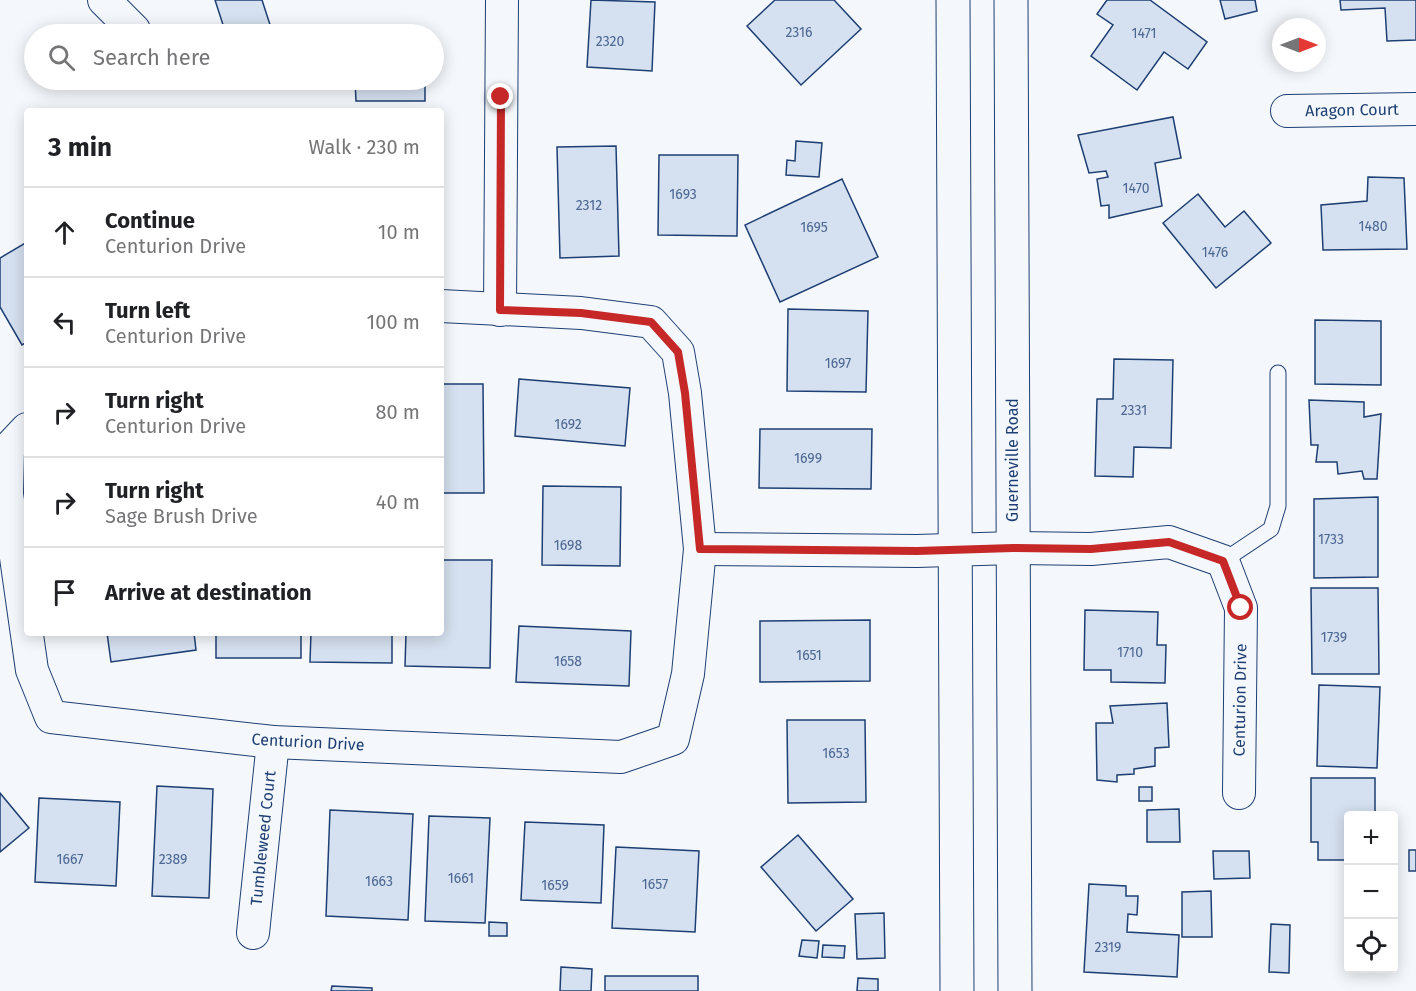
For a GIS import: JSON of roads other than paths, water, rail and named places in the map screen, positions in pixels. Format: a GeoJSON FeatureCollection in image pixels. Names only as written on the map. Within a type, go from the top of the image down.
{"type":"FeatureCollection","features":[{"type":"Feature","properties":{"kind":"main road"},"geometry":{"type":"LineString","coordinates":[[953,0],[957,991]]}},
{"type":"Feature","properties":{"kind":"main road","name":"Guerneville Road"},"geometry":{"type":"LineString","coordinates":[[1011,0],[1015,991]]}},
{"type":"Feature","properties":{"kind":"street"},"geometry":{"type":"LineString","coordinates":[[104,0],[128,24]]}},
{"type":"Feature","properties":{"kind":"street"},"geometry":{"type":"LineString","coordinates":[[500,310],[502,0]]}},
{"type":"Feature","properties":{"kind":"street","name":"Aragon Court"},"geometry":{"type":"LineString","coordinates":[[1287,111],[1416,109]]}},
{"type":"Feature","properties":{"kind":"street","name":"Centurion Drive"},"geometry":{"type":"LineString","coordinates":[[27,636],[32,670],[51,717],[273,742],[621,757],[673,739],[688,674],[700,549],[685,393],[678,352],[651,322],[581,313],[444,306]]}},
{"type":"Feature","properties":{"kind":"street","name":"Centurion Drive"},"geometry":{"type":"LineString","coordinates":[[24,432],[8,450],[7,494],[24,614]]}},
{"type":"Feature","properties":{"kind":"street"},"geometry":{"type":"LineString","coordinates":[[700,549],[1091,549],[1169,542],[1223,561]]}},
{"type":"Feature","properties":{"kind":"street","name":"Centurion Drive"},"geometry":{"type":"LineString","coordinates":[[1223,561],[1241,608],[1239,794]]}},
{"type":"Feature","properties":{"kind":"street","name":"Tumbleweed Court"},"geometry":{"type":"LineString","coordinates":[[253,933],[273,742]]}},
{"type":"Feature","properties":{"kind":"lane"},"geometry":{"type":"LineString","coordinates":[[1223,561],[1270,529],[1278,506],[1278,374]]}}]}
